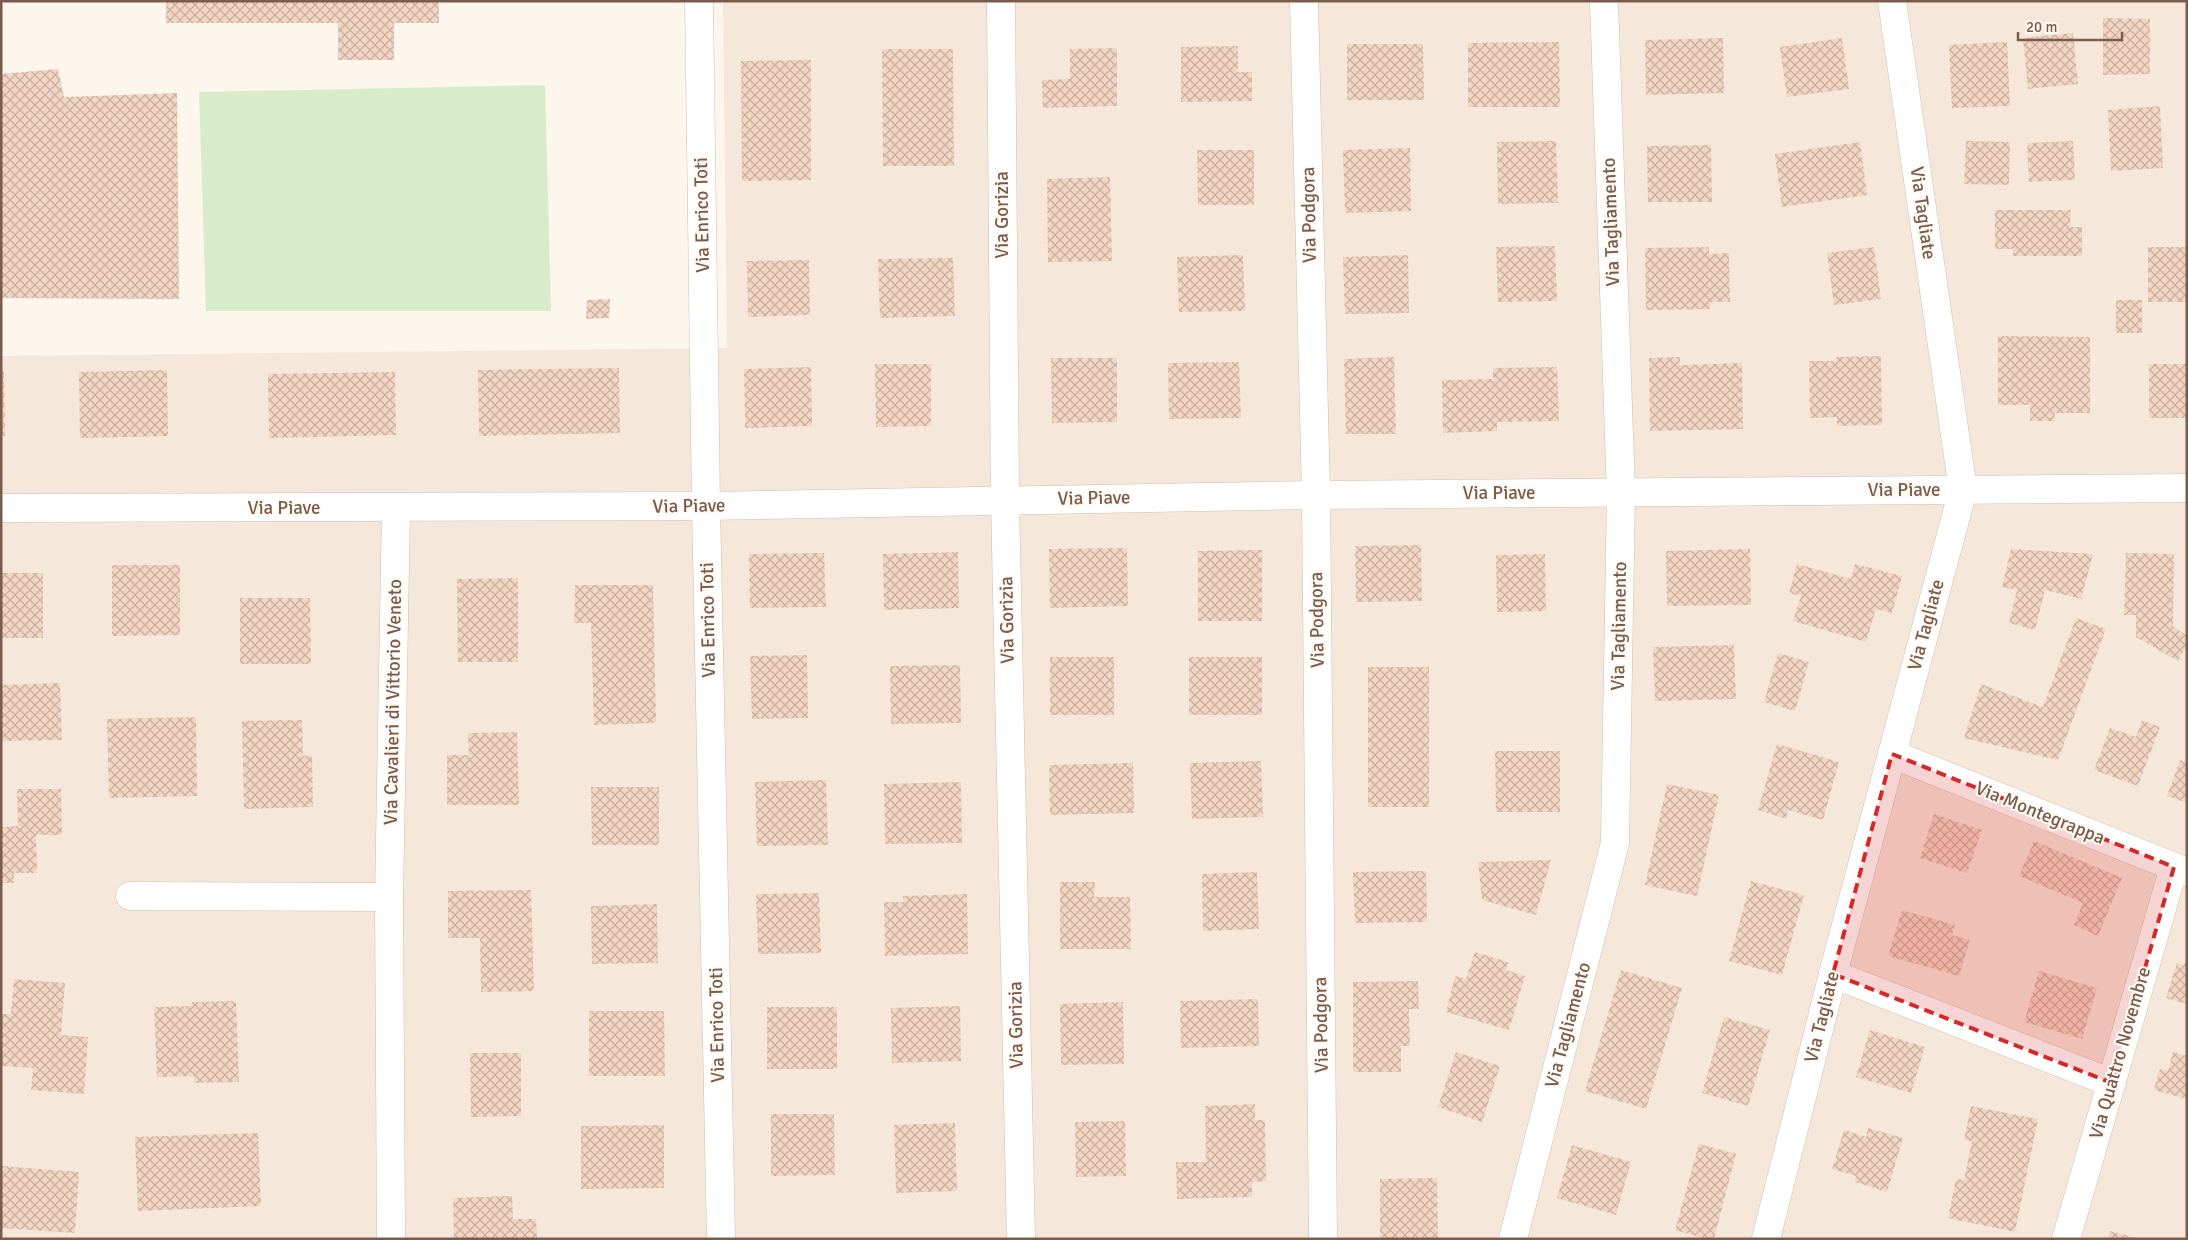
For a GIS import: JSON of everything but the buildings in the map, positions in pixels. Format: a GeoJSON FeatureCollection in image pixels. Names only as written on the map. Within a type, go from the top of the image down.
{"type":"FeatureCollection","features":[{"type":"Feature","properties":{"kind":"street","name":"Via Enrico Toti"},"geometry":{"type":"LineString","coordinates":[[699,1],[706,506],[721,1239]]}},
{"type":"Feature","properties":{"kind":"street","name":"Via Gorizia"},"geometry":{"type":"LineString","coordinates":[[1001,1],[1004,500],[1021,1239]]}},
{"type":"Feature","properties":{"kind":"street","name":"Via Podgora"},"geometry":{"type":"LineString","coordinates":[[1304,1],[1316,494],[1323,1239]]}},
{"type":"Feature","properties":{"kind":"street","name":"Via Tagliamento"},"geometry":{"type":"LineString","coordinates":[[1513,1239],[1615,843],[1621,493],[1604,1]]}},
{"type":"Feature","properties":{"kind":"street","name":"Via Tagliate"},"geometry":{"type":"LineString","coordinates":[[1766,1239],[1833,974],[1963,490],[1892,1]]}},
{"type":"Feature","properties":{"kind":"street","name":"Via Piave"},"geometry":{"type":"LineString","coordinates":[[1,508],[706,506],[1316,494],[2187,488]]}},
{"type":"Feature","properties":{"kind":"street","name":"Via Cavalieri di Vittorio Veneto"},"geometry":{"type":"LineString","coordinates":[[391,1239],[390,897],[396,508]]}},
{"type":"Feature","properties":{"kind":"street","name":"Via Montegrappa"},"geometry":{"type":"LineString","coordinates":[[1892,754],[2181,870]]}},
{"type":"Feature","properties":{"kind":"street","name":"Via Quattro Novembre"},"geometry":{"type":"LineString","coordinates":[[2066,1239],[2112,1083],[2181,870]]}},
{"type":"Feature","properties":{"kind":"street"},"geometry":{"type":"LineString","coordinates":[[130,896],[390,897]]}},
{"type":"Feature","properties":{"kind":"street"},"geometry":{"type":"LineString","coordinates":[[1833,974],[2112,1083]]}},
{"type":"Feature","properties":{"kind":"highlighted area"},"geometry":{"type":"Polygon","coordinates":[[[1892,754],[2174,867],[2112,1083],[1833,974],[1892,754]]]}},
{"type":"Feature","properties":{"kind":"shaded area"},"geometry":{"type":"Polygon","coordinates":[[[723,1],[2187,1],[2187,1239],[1,1239],[1,356],[727,348],[723,1]]]}},
{"type":"Feature","properties":{"kind":"green space"},"geometry":{"type":"Polygon","coordinates":[[[545,85],[551,311],[206,311],[199,92],[545,85]]]}}]}
